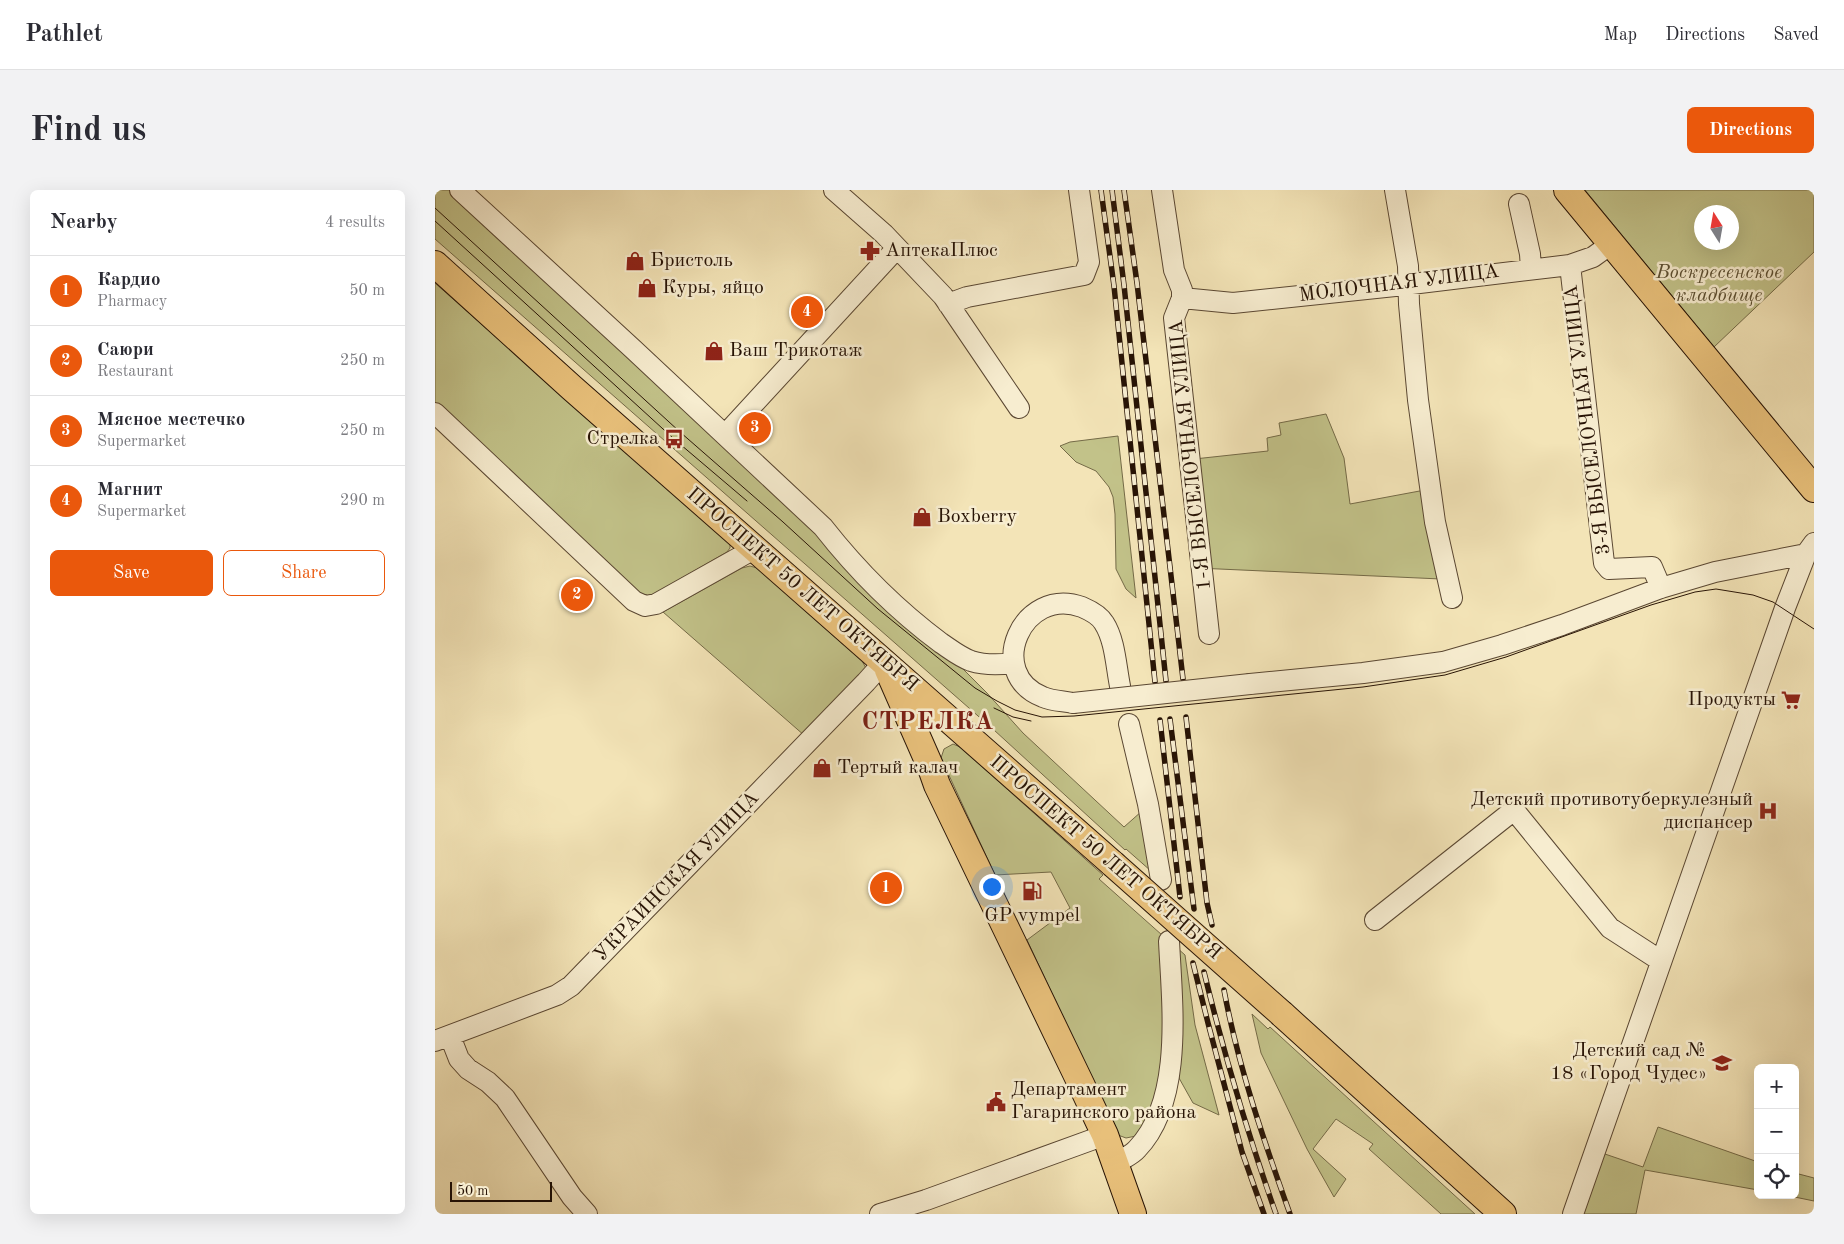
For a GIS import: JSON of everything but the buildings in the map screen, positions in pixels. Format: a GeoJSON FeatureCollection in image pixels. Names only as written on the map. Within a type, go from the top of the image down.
{"type":"FeatureCollection","features":[{"type":"Feature","properties":{"kind":"main road"},"geometry":{"type":"LineString","coordinates":[[1567,190],[1814,489]]}},
{"type":"Feature","properties":{"kind":"main road","name":"ПРОСПЕКТ 50 ЛЕТ ОКТЯБРЯ"},"geometry":{"type":"LineString","coordinates":[[435,264],[1282,1014],[1503,1214]]}},
{"type":"Feature","properties":{"kind":"main road"},"geometry":{"type":"LineString","coordinates":[[884,662],[937,785],[1068,1054],[1105,1135],[1133,1214]]}},
{"type":"Feature","properties":{"kind":"main road"},"geometry":{"type":"LineString","coordinates":[[931,768],[933,752],[939,744],[956,736],[971,739]]}},
{"type":"Feature","properties":{"kind":"street"},"geometry":{"type":"LineString","coordinates":[[460,190],[823,527],[846,556],[920,627],[953,652],[970,660],[991,665],[1013,663]]}},
{"type":"Feature","properties":{"kind":"street"},"geometry":{"type":"LineString","coordinates":[[834,190],[885,234],[943,296],[1019,408]]}},
{"type":"Feature","properties":{"kind":"street"},"geometry":{"type":"LineString","coordinates":[[949,304],[967,297],[1085,275],[1089,262],[1079,190]]}},
{"type":"Feature","properties":{"kind":"street","name":"1-Я ВЫСЕЛОЧНАЯ УЛИЦА"},"geometry":{"type":"LineString","coordinates":[[1162,190],[1174,270],[1182,290],[1182,298],[1174,318],[1209,634]]}},
{"type":"Feature","properties":{"kind":"street"},"geometry":{"type":"LineString","coordinates":[[1395,190],[1408,266],[1409,304],[1417,400],[1435,522],[1452,598]]}},
{"type":"Feature","properties":{"kind":"street"},"geometry":{"type":"LineString","coordinates":[[1519,204],[1530,254],[1531,269]]}},
{"type":"Feature","properties":{"kind":"street","name":"МОЛОЧНАЯ УЛИЦА"},"geometry":{"type":"LineString","coordinates":[[1182,298],[1233,303],[1531,269],[1569,264],[1593,257],[1611,244]]}},
{"type":"Feature","properties":{"kind":"street"},"geometry":{"type":"LineString","coordinates":[[725,435],[897,248]]}},
{"type":"Feature","properties":{"kind":"street","name":"3-Я ВЫСЕЛОЧНАЯ УЛИЦА"},"geometry":{"type":"LineString","coordinates":[[1569,264],[1604,563],[1609,569],[1652,567],[1661,588]]}},
{"type":"Feature","properties":{"kind":"street"},"geometry":{"type":"LineString","coordinates":[[435,413],[634,601],[645,606],[656,604],[755,549]]}},
{"type":"Feature","properties":{"kind":"street"},"geometry":{"type":"LineString","coordinates":[[1120,686],[1111,642],[1103,621],[1087,609],[1075,605],[1049,605],[1037,611],[1020,631],[1014,646],[1013,663],[1017,674],[1026,686],[1042,697],[1073,703],[1363,673],[1443,662],[1562,625],[1661,588],[1715,572],[1810,549]]}},
{"type":"Feature","properties":{"kind":"street"},"geometry":{"type":"LineString","coordinates":[[1573,1214],[1785,608],[1810,549]]}},
{"type":"Feature","properties":{"kind":"street","name":"УКРАИНСКАЯ УЛИЦА"},"geometry":{"type":"LineString","coordinates":[[442,1038],[557,995],[571,986],[884,662]]}},
{"type":"Feature","properties":{"kind":"street"},"geometry":{"type":"LineString","coordinates":[[1129,724],[1148,804],[1161,880]]}},
{"type":"Feature","properties":{"kind":"street"},"geometry":{"type":"LineString","coordinates":[[1375,920],[1514,810],[1610,928],[1661,961]]}},
{"type":"Feature","properties":{"kind":"street"},"geometry":{"type":"LineString","coordinates":[[1115,1164],[1137,1150],[1153,1128],[1162,1110],[1168,1086],[1172,1045],[1169,941]]}},
{"type":"Feature","properties":{"kind":"street"},"geometry":{"type":"LineString","coordinates":[[442,1038],[468,1069],[488,1082],[505,1098],[572,1196],[587,1214]]}},
{"type":"Feature","properties":{"kind":"street"},"geometry":{"type":"LineString","coordinates":[[880,1214],[926,1200],[1105,1135]]}},
{"type":"Feature","properties":{"kind":"green space"},"geometry":{"type":"Polygon","coordinates":[[[435,190],[451,190],[951,657],[1023,733],[1124,827],[1142,811],[1151,871],[1125,850],[994,730],[435,239],[435,190]]]}},
{"type":"Feature","properties":{"kind":"green space","name":"Воскресенское кладбище"},"geometry":{"type":"Polygon","coordinates":[[[1585,190],[1814,190],[1814,252],[1714,347],[1585,190]]]}},
{"type":"Feature","properties":{"kind":"green space"},"geometry":{"type":"Polygon","coordinates":[[[435,283],[730,544],[727,552],[649,597],[640,597],[435,405],[435,283]]]}},
{"type":"Feature","properties":{"kind":"green space"},"geometry":{"type":"Polygon","coordinates":[[[1326,414],[1344,458],[1350,504],[1425,490],[1441,579],[1197,568],[1185,460],[1268,451],[1267,438],[1281,435],[1279,423],[1326,414]]]}},
{"type":"Feature","properties":{"kind":"green space"},"geometry":{"type":"Polygon","coordinates":[[[1118,436],[1136,598],[1126,589],[1116,569],[1115,514],[1113,497],[1109,487],[1096,471],[1076,462],[1060,446],[1070,442],[1118,436]]]}},
{"type":"Feature","properties":{"kind":"green space"},"geometry":{"type":"Polygon","coordinates":[[[750,566],[757,568],[862,661],[866,668],[805,736],[663,612],[742,568],[750,566]]]}},
{"type":"Feature","properties":{"kind":"green space"},"geometry":{"type":"Polygon","coordinates":[[[953,744],[960,747],[1103,875],[1099,879],[1162,935],[1164,1046],[1160,1084],[1145,1128],[1136,1136],[1126,1138],[1118,1135],[1027,940],[1070,908],[1051,872],[995,875],[941,758],[944,749],[953,744]]]}},
{"type":"Feature","properties":{"kind":"green space"},"geometry":{"type":"Polygon","coordinates":[[[1176,947],[1185,955],[1195,1025],[1219,1115],[1193,1103],[1179,1078],[1176,947]]]}},
{"type":"Feature","properties":{"kind":"green space"},"geometry":{"type":"Polygon","coordinates":[[[1252,1014],[1268,1029],[1270,1027],[1475,1214],[1441,1214],[1369,1149],[1373,1144],[1336,1119],[1313,1149],[1346,1179],[1334,1197],[1307,1149],[1261,1053],[1252,1014]]]}},
{"type":"Feature","properties":{"kind":"green space"},"geometry":{"type":"Polygon","coordinates":[[[1658,1127],[1754,1161],[1754,1189],[1645,1170],[1636,1214],[1581,1214],[1602,1153],[1643,1167],[1658,1127]]]}},
{"type":"Feature","properties":{"kind":"green space"},"geometry":{"type":"Polygon","coordinates":[[[1799,1174],[1814,1178],[1814,1201],[1799,1198],[1799,1174]]]}},
{"type":"Feature","properties":{"kind":"tram line"},"geometry":{"type":"LineString","coordinates":[[435,208],[680,432],[783,522],[878,609],[975,688],[1015,710],[1042,717],[1074,716],[1363,687],[1445,675],[1506,657],[1651,605],[1695,592],[1716,589],[1753,595],[1773,602],[1814,629]]}},
{"type":"Feature","properties":{"kind":"tram line"},"geometry":{"type":"LineString","coordinates":[[435,221],[674,439],[747,501]]}},
{"type":"Feature","properties":{"kind":"tram line"},"geometry":{"type":"LineString","coordinates":[[994,708],[1013,717],[1031,721]]}},
{"type":"Feature","properties":{"kind":"railway"},"geometry":{"type":"LineString","coordinates":[[1101,190],[1114,286],[1155,682]]}},
{"type":"Feature","properties":{"kind":"railway"},"geometry":{"type":"LineString","coordinates":[[1112,190],[1124,285],[1166,681]]}},
{"type":"Feature","properties":{"kind":"railway"},"geometry":{"type":"LineString","coordinates":[[1124,190],[1137,283],[1183,679]]}},
{"type":"Feature","properties":{"kind":"railway"},"geometry":{"type":"LineString","coordinates":[[1186,717],[1207,903],[1212,925]]}},
{"type":"Feature","properties":{"kind":"railway"},"geometry":{"type":"LineString","coordinates":[[1170,719],[1194,909]]}},
{"type":"Feature","properties":{"kind":"railway"},"geometry":{"type":"LineString","coordinates":[[1160,720],[1180,897]]}},
{"type":"Feature","properties":{"kind":"railway"},"geometry":{"type":"LineString","coordinates":[[1193,963],[1242,1152],[1264,1214]]}},
{"type":"Feature","properties":{"kind":"railway"},"geometry":{"type":"LineString","coordinates":[[1204,972],[1237,1094],[1276,1214]]}},
{"type":"Feature","properties":{"kind":"railway"},"geometry":{"type":"LineString","coordinates":[[1224,990],[1244,1075],[1290,1214]]}},
{"type":"Feature","properties":{"kind":"place","name":"АптекаПлюс"},"geometry":{"type":"Point","coordinates":[870,251]}},
{"type":"Feature","properties":{"kind":"place","name":"Бристоль"},"geometry":{"type":"Point","coordinates":[635,261]}},
{"type":"Feature","properties":{"kind":"place","name":"Куры, яйцо"},"geometry":{"type":"Point","coordinates":[647,288]}},
{"type":"Feature","properties":{"kind":"place","name":"Магнит"},"geometry":{"type":"Point","coordinates":[807,312]}},
{"type":"Feature","properties":{"kind":"place","name":"Ваш Трикотаж"},"geometry":{"type":"Point","coordinates":[714,351]}},
{"type":"Feature","properties":{"kind":"place","name":"Мясное местечко"},"geometry":{"type":"Point","coordinates":[755,428]}},
{"type":"Feature","properties":{"kind":"place","name":"Стрелка"},"geometry":{"type":"Point","coordinates":[674,439]}},
{"type":"Feature","properties":{"kind":"place","name":"Boxberry"},"geometry":{"type":"Point","coordinates":[922,517]}},
{"type":"Feature","properties":{"kind":"place","name":"Саюри"},"geometry":{"type":"Point","coordinates":[577,595]}},
{"type":"Feature","properties":{"kind":"place","name":"Продукты"},"geometry":{"type":"Point","coordinates":[1791,700]}},
{"type":"Feature","properties":{"kind":"place","name":"Тертый калач"},"geometry":{"type":"Point","coordinates":[822,768]}},
{"type":"Feature","properties":{"kind":"place","name":"Детский противотуберкулезный диспансер"},"geometry":{"type":"Point","coordinates":[1768,811]}},
{"type":"Feature","properties":{"kind":"place","name":"Кардио"},"geometry":{"type":"Point","coordinates":[886,888]}},
{"type":"Feature","properties":{"kind":"place","name":"GP vympel"},"geometry":{"type":"Point","coordinates":[1032,891]}},
{"type":"Feature","properties":{"kind":"place","name":"Детский сад № 18 «Город Чудес»"},"geometry":{"type":"Point","coordinates":[1722,1063]}},
{"type":"Feature","properties":{"kind":"place","name":"Департамент Гагаринского района"},"geometry":{"type":"Point","coordinates":[996,1102]}},
{"type":"Feature","properties":{"kind":"district","name":"СТРЕЛКА"},"geometry":{"type":"Point","coordinates":[928,722]}}]}
